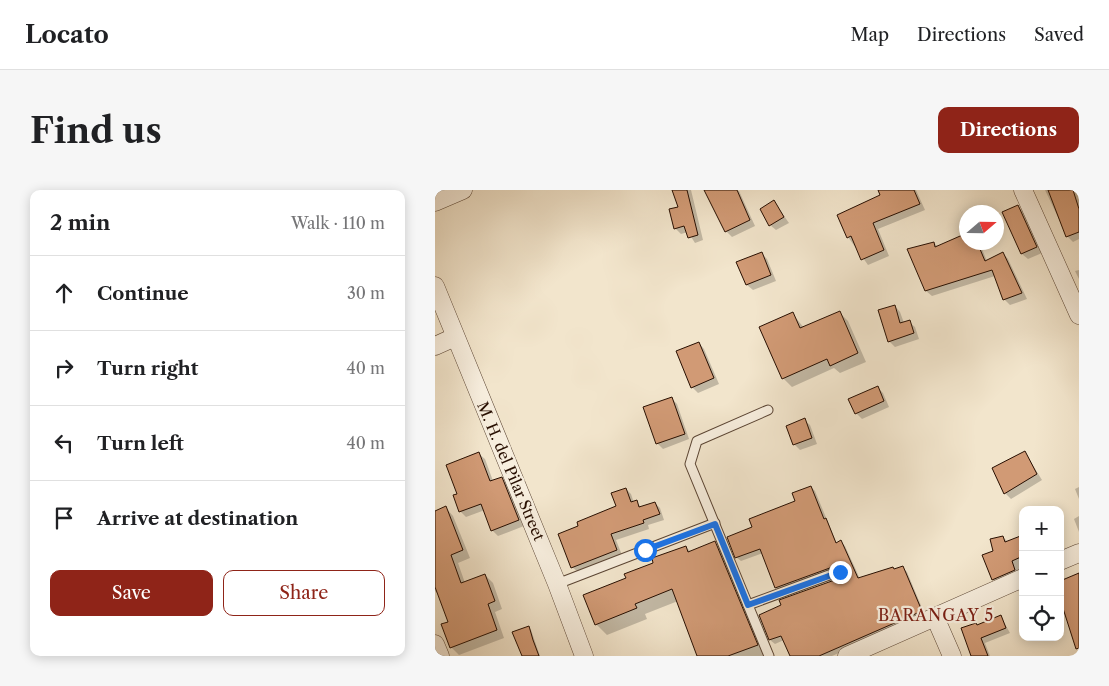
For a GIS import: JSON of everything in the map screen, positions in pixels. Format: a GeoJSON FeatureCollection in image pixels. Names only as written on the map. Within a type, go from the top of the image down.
{"type":"FeatureCollection","features":[{"type":"Feature","properties":{"kind":"street"},"geometry":{"type":"LineString","coordinates":[[435,202],[463,190]]}},
{"type":"Feature","properties":{"kind":"street"},"geometry":{"type":"LineString","coordinates":[[1023,190],[1079,315]]}},
{"type":"Feature","properties":{"kind":"street","name":"M. H. del Pilar Street"},"geometry":{"type":"LineString","coordinates":[[435,286],[557,584],[584,656]]}},
{"type":"Feature","properties":{"kind":"street"},"geometry":{"type":"LineString","coordinates":[[435,346],[455,337]]}},
{"type":"Feature","properties":{"kind":"street"},"geometry":{"type":"LineString","coordinates":[[1064,560],[1079,553]]}},
{"type":"Feature","properties":{"kind":"street"},"geometry":{"type":"LineString","coordinates":[[847,656],[1019,580]]}},
{"type":"Feature","properties":{"kind":"street"},"geometry":{"type":"LineString","coordinates":[[935,617],[952,656]]}},
{"type":"Feature","properties":{"kind":"street"},"geometry":{"type":"LineString","coordinates":[[435,644],[440,656]]}},
{"type":"Feature","properties":{"kind":"lane"},"geometry":{"type":"LineString","coordinates":[[768,410],[697,441],[690,464],[769,656]]}},
{"type":"Feature","properties":{"kind":"lane"},"geometry":{"type":"LineString","coordinates":[[557,584],[715,524]]}},
{"type":"Feature","properties":{"kind":"lane"},"geometry":{"type":"LineString","coordinates":[[748,605],[840,572]]}},
{"type":"Feature","properties":{"kind":"building"},"geometry":{"type":"Polygon","coordinates":[[[672,190],[687,190],[698,235],[688,238],[684,226],[674,229],[669,209],[678,207],[672,190]]]}},
{"type":"Feature","properties":{"kind":"building"},"geometry":{"type":"Polygon","coordinates":[[[704,190],[737,190],[750,220],[725,232],[704,190]]]}},
{"type":"Feature","properties":{"kind":"building"},"geometry":{"type":"Polygon","coordinates":[[[878,190],[914,190],[920,204],[873,223],[884,250],[861,260],[851,236],[847,238],[837,215],[880,195],[878,190]]]}},
{"type":"Feature","properties":{"kind":"building"},"geometry":{"type":"Polygon","coordinates":[[[1048,190],[1073,190],[1079,209],[1079,232],[1066,237],[1048,190]]]}},
{"type":"Feature","properties":{"kind":"building"},"geometry":{"type":"Polygon","coordinates":[[[774,200],[784,217],[769,226],[760,209],[774,200]]]}},
{"type":"Feature","properties":{"kind":"building"},"geometry":{"type":"Polygon","coordinates":[[[1018,205],[1037,247],[1021,254],[1004,216],[1004,211],[1018,205]]]}},
{"type":"Feature","properties":{"kind":"building"},"geometry":{"type":"Polygon","coordinates":[[[959,236],[959,250],[980,250],[985,261],[1003,252],[1022,293],[1003,300],[992,270],[925,291],[907,249],[934,242],[935,247],[959,236]]]}},
{"type":"Feature","properties":{"kind":"building"},"geometry":{"type":"Polygon","coordinates":[[[762,252],[771,275],[746,285],[736,262],[762,252]]]}},
{"type":"Feature","properties":{"kind":"building"},"geometry":{"type":"Polygon","coordinates":[[[895,305],[900,323],[910,320],[914,333],[888,342],[878,310],[895,305]]]}},
{"type":"Feature","properties":{"kind":"building"},"geometry":{"type":"Polygon","coordinates":[[[840,311],[858,353],[830,366],[827,359],[782,379],[759,327],[793,312],[800,328],[840,311]]]}},
{"type":"Feature","properties":{"kind":"building"},"geometry":{"type":"Polygon","coordinates":[[[699,342],[714,378],[691,388],[676,351],[699,342]]]}},
{"type":"Feature","properties":{"kind":"building"},"geometry":{"type":"Polygon","coordinates":[[[878,386],[884,401],[855,414],[848,399],[878,386]]]}},
{"type":"Feature","properties":{"kind":"building"},"geometry":{"type":"Polygon","coordinates":[[[672,397],[685,434],[656,444],[643,407],[672,397]]]}},
{"type":"Feature","properties":{"kind":"building"},"geometry":{"type":"Polygon","coordinates":[[[805,418],[812,438],[793,445],[786,426],[805,418]]]}},
{"type":"Feature","properties":{"kind":"building"},"geometry":{"type":"Polygon","coordinates":[[[1025,451],[1037,474],[1004,494],[992,468],[1025,451]]]}},
{"type":"Feature","properties":{"kind":"building"},"geometry":{"type":"Polygon","coordinates":[[[479,452],[490,481],[502,477],[519,520],[491,531],[481,504],[459,512],[453,495],[457,494],[446,465],[479,452]]]}},
{"type":"Feature","properties":{"kind":"building"},"geometry":{"type":"Polygon","coordinates":[[[811,486],[836,543],[841,540],[858,578],[893,567],[894,569],[903,566],[922,611],[819,656],[790,656],[781,636],[769,640],[759,615],[781,605],[779,600],[843,577],[846,573],[846,568],[838,565],[775,588],[760,549],[735,558],[727,537],[752,527],[749,519],[795,501],[792,493],[811,486]]]}},
{"type":"Feature","properties":{"kind":"building"},"geometry":{"type":"Polygon","coordinates":[[[626,488],[631,502],[637,500],[639,507],[655,502],[660,514],[643,520],[644,523],[611,534],[617,550],[571,568],[558,534],[578,526],[577,522],[616,506],[611,493],[626,488]]]}},
{"type":"Feature","properties":{"kind":"building"},"geometry":{"type":"Polygon","coordinates":[[[446,506],[463,550],[451,555],[461,583],[485,574],[495,601],[488,604],[497,630],[450,648],[441,624],[448,622],[435,587],[435,511],[446,506]]]}},
{"type":"Feature","properties":{"kind":"building"},"geometry":{"type":"Polygon","coordinates":[[[1003,536],[1005,542],[1019,537],[1019,558],[1012,561],[1015,570],[992,580],[982,555],[993,551],[990,539],[1003,536]]]}},
{"type":"Feature","properties":{"kind":"building"},"geometry":{"type":"Polygon","coordinates":[[[715,541],[758,645],[728,656],[697,656],[672,589],[635,604],[637,608],[595,625],[583,595],[626,578],[624,574],[653,563],[652,558],[686,546],[688,552],[715,541]]]}},
{"type":"Feature","properties":{"kind":"building"},"geometry":{"type":"Polygon","coordinates":[[[1079,573],[1079,648],[1076,649],[1064,612],[1064,579],[1079,573]]]}},
{"type":"Feature","properties":{"kind":"building"},"geometry":{"type":"Polygon","coordinates":[[[1001,615],[1006,628],[981,638],[988,656],[971,656],[961,628],[976,623],[977,625],[1001,615]]]}},
{"type":"Feature","properties":{"kind":"building"},"geometry":{"type":"Polygon","coordinates":[[[529,626],[539,656],[522,656],[512,632],[529,626]]]}},
{"type":"Feature","properties":{"kind":"district","name":"BARANGAY 5"},"geometry":{"type":"Point","coordinates":[936,615]}},
{"type":"Feature","properties":{"kind":"route"},"geometry":{"type":"LineString","coordinates":[[645,550],[715,524],[748,605],[840,572]]}}]}
